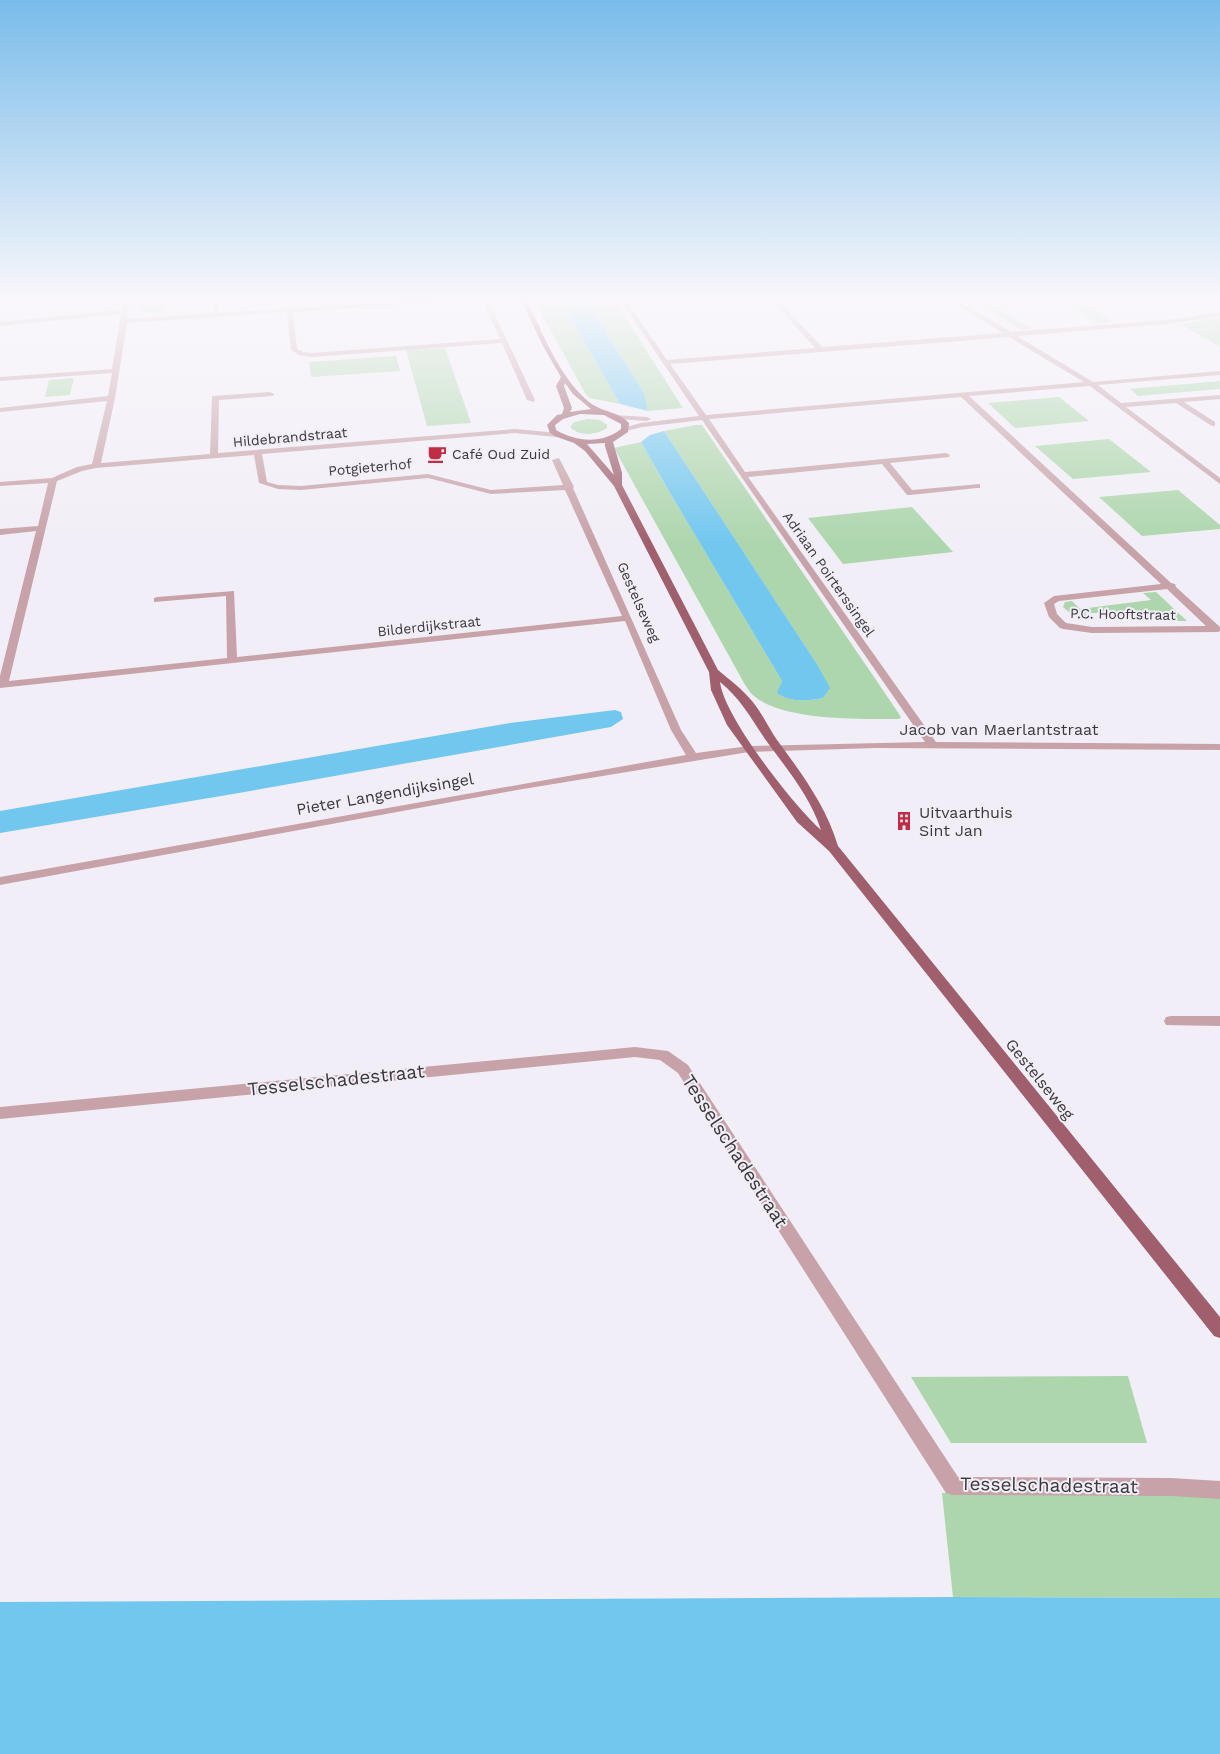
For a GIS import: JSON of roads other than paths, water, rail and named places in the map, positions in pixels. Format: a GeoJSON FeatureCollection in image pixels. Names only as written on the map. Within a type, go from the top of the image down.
{"type":"FeatureCollection","features":[{"type":"Feature","properties":{"kind":"main road"},"geometry":{"type":"LineString","coordinates":[[562,382],[560,386],[568,408],[565,415]]}},
{"type":"Feature","properties":{"kind":"main road"},"geometry":{"type":"LineString","coordinates":[[567,382],[588,406],[617,417],[625,423],[625,430],[614,437],[600,440],[575,440],[556,434],[551,428],[553,421],[565,415],[588,412],[604,413]]}},
{"type":"Feature","properties":{"kind":"main road","name":"Gestelseweg"},"geometry":{"type":"LineString","coordinates":[[614,437],[609,442],[609,446],[618,473],[618,485]]}},
{"type":"Feature","properties":{"kind":"main road","name":"Gestelseweg"},"geometry":{"type":"LineString","coordinates":[[575,440],[588,448],[606,474],[618,485],[714,672],[716,690],[732,725],[749,749],[801,819],[833,848],[1220,1330]]}},
{"type":"Feature","properties":{"kind":"main road","name":"Gestelseweg"},"geometry":{"type":"LineString","coordinates":[[714,672],[749,704],[816,804],[833,848]]}},
{"type":"Feature","properties":{"kind":"street"},"geometry":{"type":"LineString","coordinates":[[96,466],[113,382]]}},
{"type":"Feature","properties":{"kind":"street"},"geometry":{"type":"LineString","coordinates":[[522,382],[530,400]]}},
{"type":"Feature","properties":{"kind":"street","name":"Adriaan Poirterssingel"},"geometry":{"type":"LineString","coordinates":[[679,382],[933,746]]}},
{"type":"Feature","properties":{"kind":"street"},"geometry":{"type":"LineString","coordinates":[[1089,382],[1220,482]]}},
{"type":"Feature","properties":{"kind":"street"},"geometry":{"type":"LineString","coordinates":[[625,430],[640,425],[704,417],[1115,382]]}},
{"type":"Feature","properties":{"kind":"street"},"geometry":{"type":"LineString","coordinates":[[214,456],[215,398],[270,394]]}},
{"type":"Feature","properties":{"kind":"street","name":"P.C. Hooftstraat"},"geometry":{"type":"LineString","coordinates":[[963,395],[1218,629]]}},
{"type":"Feature","properties":{"kind":"street"},"geometry":{"type":"LineString","coordinates":[[1120,405],[1220,397]]}},
{"type":"Feature","properties":{"kind":"street"},"geometry":{"type":"LineString","coordinates":[[0,410],[111,398]]}},
{"type":"Feature","properties":{"kind":"street"},"geometry":{"type":"LineString","coordinates":[[1208,398],[1220,406]]}},
{"type":"Feature","properties":{"kind":"street"},"geometry":{"type":"LineString","coordinates":[[1178,400],[1212,424]]}},
{"type":"Feature","properties":{"kind":"street"},"geometry":{"type":"LineString","coordinates":[[617,417],[638,419],[704,417]]}},
{"type":"Feature","properties":{"kind":"street","name":"Hildebrandstraat"},"geometry":{"type":"LineString","coordinates":[[515,431],[553,421]]}},
{"type":"Feature","properties":{"kind":"street","name":"Hildebrandstraat"},"geometry":{"type":"LineString","coordinates":[[0,484],[53,480],[80,469],[96,466],[515,431],[556,434]]}},
{"type":"Feature","properties":{"kind":"street","name":"Potgieterhof"},"geometry":{"type":"LineString","coordinates":[[258,453],[263,483],[278,487],[301,488],[428,476],[491,492],[570,487]]}},
{"type":"Feature","properties":{"kind":"street"},"geometry":{"type":"LineString","coordinates":[[743,475],[946,455]]}},
{"type":"Feature","properties":{"kind":"street","name":"Gestelseweg"},"geometry":{"type":"LineString","coordinates":[[556,460],[570,487],[676,730],[692,757]]}},
{"type":"Feature","properties":{"kind":"street"},"geometry":{"type":"LineString","coordinates":[[884,461],[910,492],[976,486]]}},
{"type":"Feature","properties":{"kind":"street"},"geometry":{"type":"LineString","coordinates":[[2,685],[53,480]]}},
{"type":"Feature","properties":{"kind":"street"},"geometry":{"type":"LineString","coordinates":[[0,532],[41,528]]}},
{"type":"Feature","properties":{"kind":"street","name":"P.C. Hooftstraat"},"geometry":{"type":"LineString","coordinates":[[1172,586],[1057,598],[1049,603],[1052,615],[1063,626],[1092,630],[1218,629]]}},
{"type":"Feature","properties":{"kind":"street"},"geometry":{"type":"LineString","coordinates":[[157,600],[231,593],[232,660]]}},
{"type":"Feature","properties":{"kind":"street","name":"Bilderdijkstraat"},"geometry":{"type":"LineString","coordinates":[[2,685],[628,618]]}},
{"type":"Feature","properties":{"kind":"street","name":"Jacob van Maerlantstraat"},"geometry":{"type":"LineString","coordinates":[[777,748],[876,745],[1220,747]]}},
{"type":"Feature","properties":{"kind":"street","name":"Pieter Langendijksingel"},"geometry":{"type":"LineString","coordinates":[[0,881],[692,757],[749,749],[777,748]]}},
{"type":"Feature","properties":{"kind":"street"},"geometry":{"type":"LineString","coordinates":[[1171,1022],[1220,1021]]}},
{"type":"Feature","properties":{"kind":"street","name":"Tesselschadestraat"},"geometry":{"type":"LineString","coordinates":[[0,1113],[635,1052],[663,1055],[683,1070],[953,1486],[1171,1487],[1220,1490]]}},
{"type":"Feature","properties":{"kind":"water"},"geometry":{"type":"Polygon","coordinates":[[[607,382],[637,382],[644,393],[648,411],[620,404],[607,382]]]}},
{"type":"Feature","properties":{"kind":"water"},"geometry":{"type":"Polygon","coordinates":[[[664,431],[817,664],[830,688],[823,698],[799,700],[777,693],[782,681],[641,442],[650,435],[664,431]]]}},
{"type":"Feature","properties":{"kind":"water"},"geometry":{"type":"Polygon","coordinates":[[[615,710],[621,712],[623,719],[611,727],[0,833],[0,811],[510,723],[615,710]]]}},
{"type":"Feature","properties":{"kind":"water"},"geometry":{"type":"Polygon","coordinates":[[[953,1597],[1220,1598],[1220,1754],[0,1754],[0,1602],[953,1597]]]}},
{"type":"Feature","properties":{"kind":"place","name":"Café Oud Zuid"},"geometry":{"type":"Point","coordinates":[437,454]}},
{"type":"Feature","properties":{"kind":"place","name":"Uitvaarthuis Sint Jan"},"geometry":{"type":"Point","coordinates":[904,821]}}]}
